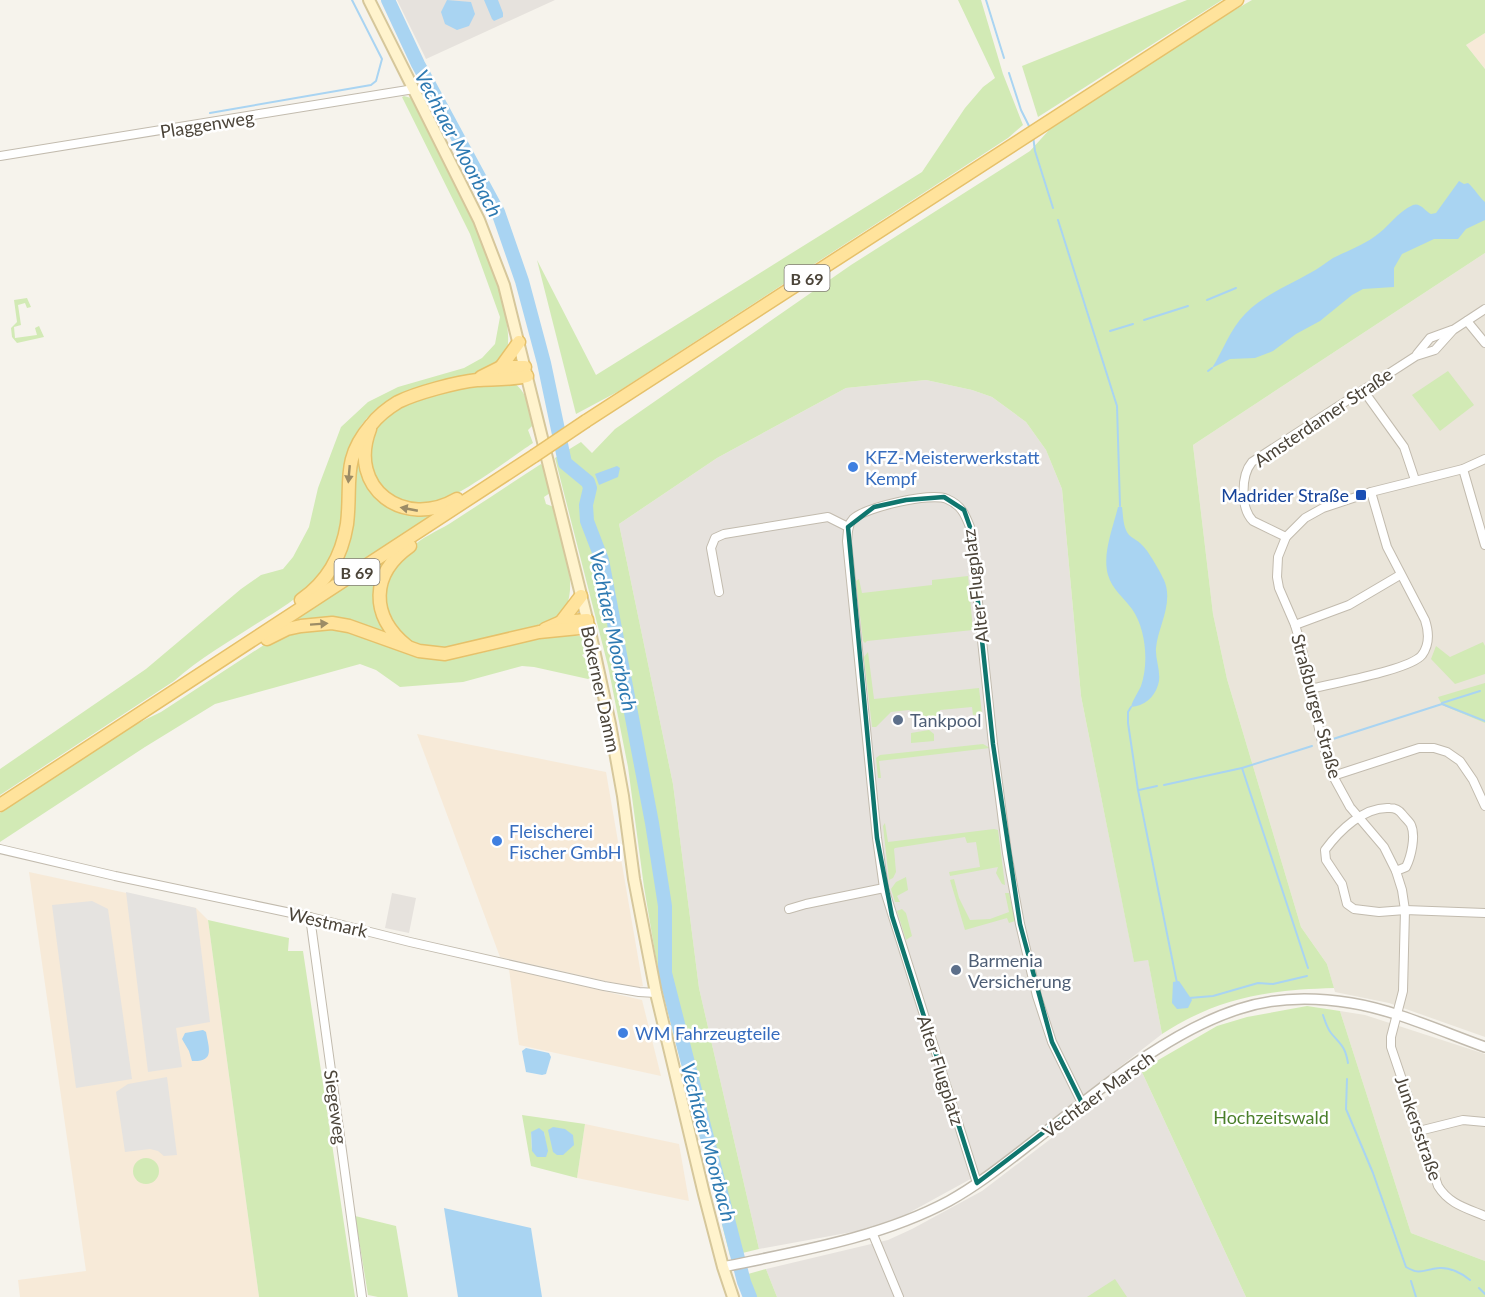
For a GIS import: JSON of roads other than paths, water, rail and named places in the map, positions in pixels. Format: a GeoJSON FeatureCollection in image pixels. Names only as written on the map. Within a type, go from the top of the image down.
{"type":"FeatureCollection","features":[{"type":"Feature","properties":{"kind":"main road","name":"Bokerner Damm"},"geometry":{"type":"LineString","coordinates":[[369,0],[483,230],[504,285],[588,624],[612,734],[634,879],[656,993],[728,1266],[733,1297]]}},
{"type":"Feature","properties":{"kind":"main road","name":"B 69"},"geometry":{"type":"LineString","coordinates":[[0,805],[1049,120],[1237,0]]}},
{"type":"Feature","properties":{"kind":"main road"},"geometry":{"type":"LineString","coordinates":[[501,368],[519,342]]}},
{"type":"Feature","properties":{"kind":"main road"},"geometry":{"type":"LineString","coordinates":[[474,380],[501,368],[526,371]]}},
{"type":"Feature","properties":{"kind":"main road"},"geometry":{"type":"LineString","coordinates":[[255,639],[265,624],[309,595],[331,569],[339,554],[347,524],[348,477],[353,452],[358,441],[373,422],[390,406],[401,401],[474,380],[526,371]]}},
{"type":"Feature","properties":{"kind":"main road"},"geometry":{"type":"LineString","coordinates":[[373,422],[363,452],[366,470],[381,495],[408,510],[424,511],[439,508],[483,483],[502,477]]}},
{"type":"Feature","properties":{"kind":"main road"},"geometry":{"type":"LineString","coordinates":[[411,649],[391,630],[383,615],[379,598],[382,578],[399,554],[447,520],[459,505]]}},
{"type":"Feature","properties":{"kind":"main road"},"geometry":{"type":"LineString","coordinates":[[539,632],[561,622],[581,596]]}},
{"type":"Feature","properties":{"kind":"main road"},"geometry":{"type":"LineString","coordinates":[[561,622],[588,624]]}},
{"type":"Feature","properties":{"kind":"main road"},"geometry":{"type":"LineString","coordinates":[[226,658],[240,655],[287,629],[316,623],[349,626],[431,654],[445,654],[539,632],[588,624]]}},
{"type":"Feature","properties":{"kind":"street","name":"Plaggenweg"},"geometry":{"type":"LineString","coordinates":[[0,156],[414,89]]}},
{"type":"Feature","properties":{"kind":"street","name":"Amsterdamer Straße"},"geometry":{"type":"LineString","coordinates":[[1286,537],[1249,517],[1246,508],[1244,475],[1252,462],[1416,356],[1435,350],[1453,330],[1485,309]]}},
{"type":"Feature","properties":{"kind":"street"},"geometry":{"type":"LineString","coordinates":[[1467,321],[1485,343]]}},
{"type":"Feature","properties":{"kind":"street"},"geometry":{"type":"LineString","coordinates":[[1363,390],[1404,447],[1414,480]]}},
{"type":"Feature","properties":{"kind":"street"},"geometry":{"type":"LineString","coordinates":[[1286,537],[1305,518],[1323,508],[1414,480],[1463,469],[1485,459]]}},
{"type":"Feature","properties":{"kind":"street"},"geometry":{"type":"LineString","coordinates":[[1463,469],[1484,540]]}},
{"type":"Feature","properties":{"kind":"street"},"geometry":{"type":"LineString","coordinates":[[1311,689],[1415,662],[1427,646],[1429,633],[1425,620],[1387,547],[1371,492]]}},
{"type":"Feature","properties":{"kind":"street","name":"Alter Flugplatz"},"geometry":{"type":"LineString","coordinates":[[977,1183],[884,888],[847,541],[851,520],[868,510],[906,500],[944,497],[964,510],[970,527],[993,744],[1007,854],[1020,924],[1049,1035],[1082,1103]]}},
{"type":"Feature","properties":{"kind":"street"},"geometry":{"type":"LineString","coordinates":[[718,592],[711,548],[715,538],[724,534],[828,517],[848,527]]}},
{"type":"Feature","properties":{"kind":"street","name":"Straßburger Straße"},"geometry":{"type":"LineString","coordinates":[[1286,537],[1278,557],[1279,588],[1295,625],[1321,738],[1333,776],[1343,797],[1384,847],[1396,871],[1405,910],[1403,991],[1398,1016]]}},
{"type":"Feature","properties":{"kind":"street","name":"Straßburger Straße"},"geometry":{"type":"LineString","coordinates":[[1295,625],[1349,605],[1400,575]]}},
{"type":"Feature","properties":{"kind":"street"},"geometry":{"type":"LineString","coordinates":[[1333,776],[1419,748],[1434,748],[1447,752],[1460,761],[1473,780],[1485,806]]}},
{"type":"Feature","properties":{"kind":"street"},"geometry":{"type":"LineString","coordinates":[[1396,871],[1406,867],[1410,858],[1413,833],[1411,825],[1398,810],[1389,807],[1358,818],[1334,837],[1325,850],[1326,860],[1342,884],[1347,904],[1354,909],[1379,912],[1405,910],[1485,913]]}},
{"type":"Feature","properties":{"kind":"street","name":"Westmark"},"geometry":{"type":"LineString","coordinates":[[0,849],[310,917],[604,986],[656,993]]}},
{"type":"Feature","properties":{"kind":"street"},"geometry":{"type":"LineString","coordinates":[[789,909],[884,888]]}},
{"type":"Feature","properties":{"kind":"street","name":"Siegeweg"},"geometry":{"type":"LineString","coordinates":[[310,917],[362,1297]]}},
{"type":"Feature","properties":{"kind":"street","name":"Vechtaer Marsch"},"geometry":{"type":"LineString","coordinates":[[728,1266],[872,1232],[949,1201],[997,1170],[1082,1103],[1157,1050],[1206,1021],[1240,1008],[1270,1002],[1313,999],[1353,1003],[1398,1016],[1485,1047]]}},
{"type":"Feature","properties":{"kind":"street","name":"Junkersstraße"},"geometry":{"type":"LineString","coordinates":[[1398,1016],[1391,1037],[1391,1047],[1438,1186],[1450,1201],[1485,1216]]}},
{"type":"Feature","properties":{"kind":"street"},"geometry":{"type":"LineString","coordinates":[[1419,1131],[1463,1120],[1485,1122]]}},
{"type":"Feature","properties":{"kind":"street"},"geometry":{"type":"LineString","coordinates":[[872,1232],[899,1297]]}},
{"type":"Feature","properties":{"kind":"water"},"geometry":{"type":"Polygon","coordinates":[[[447,0],[471,2],[475,14],[469,26],[457,30],[445,24],[441,12],[447,0]]]}},
{"type":"Feature","properties":{"kind":"water"},"geometry":{"type":"Polygon","coordinates":[[[484,0],[498,0],[503,17],[494,21],[484,0]]]}},
{"type":"Feature","properties":{"kind":"water"},"geometry":{"type":"Polygon","coordinates":[[[1459,181],[1464,184],[1468,183],[1485,202],[1485,220],[1466,229],[1458,239],[1434,239],[1402,254],[1394,268],[1394,287],[1363,289],[1320,321],[1296,334],[1273,351],[1255,358],[1230,359],[1212,368],[1235,326],[1252,307],[1333,258],[1369,240],[1413,205],[1420,206],[1431,214],[1436,213],[1459,181]]]}},
{"type":"Feature","properties":{"kind":"water"},"geometry":{"type":"Polygon","coordinates":[[[617,466],[620,468],[618,477],[599,485],[595,474],[617,466]]]}},
{"type":"Feature","properties":{"kind":"water"},"geometry":{"type":"Polygon","coordinates":[[[1118,507],[1122,507],[1127,533],[1151,556],[1167,589],[1166,606],[1156,648],[1158,685],[1148,701],[1131,707],[1141,686],[1145,667],[1145,646],[1137,617],[1115,589],[1108,575],[1107,550],[1118,507]]]}},
{"type":"Feature","properties":{"kind":"water"},"geometry":{"type":"Polygon","coordinates":[[[1179,981],[1192,1000],[1188,1008],[1177,1009],[1172,1003],[1173,982],[1179,981]]]}},
{"type":"Feature","properties":{"kind":"water"},"geometry":{"type":"Polygon","coordinates":[[[203,1030],[206,1032],[209,1053],[204,1059],[192,1061],[182,1039],[185,1033],[203,1030]]]}},
{"type":"Feature","properties":{"kind":"water"},"geometry":{"type":"Polygon","coordinates":[[[526,1048],[549,1053],[551,1057],[546,1074],[526,1072],[522,1051],[526,1048]]]}},
{"type":"Feature","properties":{"kind":"water"},"geometry":{"type":"Polygon","coordinates":[[[553,1127],[565,1129],[573,1135],[574,1145],[563,1155],[553,1152],[548,1130],[553,1127]]]}},
{"type":"Feature","properties":{"kind":"water"},"geometry":{"type":"Polygon","coordinates":[[[539,1128],[544,1132],[548,1151],[546,1157],[537,1157],[532,1151],[531,1132],[539,1128]]]}},
{"type":"Feature","properties":{"kind":"water"},"geometry":{"type":"Polygon","coordinates":[[[444,1208],[531,1228],[542,1297],[458,1297],[444,1208]]]}},
{"type":"Feature","properties":{"kind":"waterway"},"geometry":{"type":"LineString","coordinates":[[210,113],[371,85],[376,81],[382,59],[352,0]]}},
{"type":"Feature","properties":{"kind":"waterway","name":"Vechtaer Moorbach"},"geometry":{"type":"LineString","coordinates":[[388,0],[418,64],[498,212],[522,281],[544,363],[565,463],[588,482],[590,488],[586,505],[587,521],[602,560],[652,823],[665,906],[665,973],[744,1282],[750,1297]]}},
{"type":"Feature","properties":{"kind":"waterway"},"geometry":{"type":"LineString","coordinates":[[986,0],[1004,58]]}},
{"type":"Feature","properties":{"kind":"waterway"},"geometry":{"type":"LineString","coordinates":[[1009,73],[1021,110],[1030,128]]}},
{"type":"Feature","properties":{"kind":"waterway"},"geometry":{"type":"LineString","coordinates":[[1033,136],[1035,151],[1053,208]]}},
{"type":"Feature","properties":{"kind":"waterway"},"geometry":{"type":"LineString","coordinates":[[1058,220],[1117,406],[1120,506]]}},
{"type":"Feature","properties":{"kind":"waterway"},"geometry":{"type":"LineString","coordinates":[[1207,300],[1236,288]]}},
{"type":"Feature","properties":{"kind":"waterway"},"geometry":{"type":"LineString","coordinates":[[1144,320],[1188,306]]}},
{"type":"Feature","properties":{"kind":"waterway"},"geometry":{"type":"LineString","coordinates":[[1110,331],[1133,324]]}},
{"type":"Feature","properties":{"kind":"waterway"},"geometry":{"type":"LineString","coordinates":[[1208,371],[1212,368]]}},
{"type":"Feature","properties":{"kind":"waterway"},"geometry":{"type":"LineString","coordinates":[[1442,703],[1480,691]]}},
{"type":"Feature","properties":{"kind":"waterway"},"geometry":{"type":"LineString","coordinates":[[1333,739],[1442,704],[1485,721]]}},
{"type":"Feature","properties":{"kind":"waterway"},"geometry":{"type":"LineString","coordinates":[[1131,707],[1128,712],[1128,723],[1138,790],[1177,983]]}},
{"type":"Feature","properties":{"kind":"waterway"},"geometry":{"type":"LineString","coordinates":[[1164,785],[1242,768],[1312,746]]}},
{"type":"Feature","properties":{"kind":"waterway"},"geometry":{"type":"LineString","coordinates":[[1242,768],[1308,968]]}},
{"type":"Feature","properties":{"kind":"waterway"},"geometry":{"type":"LineString","coordinates":[[1139,790],[1157,786]]}},
{"type":"Feature","properties":{"kind":"waterway"},"geometry":{"type":"LineString","coordinates":[[1189,998],[1213,996],[1258,983],[1273,984],[1307,976]]}},
{"type":"Feature","properties":{"kind":"waterway"},"geometry":{"type":"LineString","coordinates":[[1323,1015],[1330,1031],[1344,1049],[1348,1063]]}},
{"type":"Feature","properties":{"kind":"waterway"},"geometry":{"type":"LineString","coordinates":[[1347,1079],[1346,1109],[1373,1173],[1406,1267],[1419,1272],[1447,1268],[1470,1280]]}},
{"type":"Feature","properties":{"kind":"waterway"},"geometry":{"type":"LineString","coordinates":[[1411,1281],[1416,1297]]}},
{"type":"Feature","properties":{"kind":"waterway"},"geometry":{"type":"LineString","coordinates":[[1479,1288],[1485,1294]]}},
{"type":"Feature","properties":{"kind":"place","name":"KFZ-Meisterwerkstatt Kempf"},"geometry":{"type":"Point","coordinates":[853,467]}},
{"type":"Feature","properties":{"kind":"place","name":"Madrider Straße"},"geometry":{"type":"Point","coordinates":[1361,495]}},
{"type":"Feature","properties":{"kind":"place","name":"Tankpool"},"geometry":{"type":"Point","coordinates":[898,720]}},
{"type":"Feature","properties":{"kind":"place","name":"Fleischerei Fischer GmbH"},"geometry":{"type":"Point","coordinates":[497,841]}},
{"type":"Feature","properties":{"kind":"place","name":"Barmenia Versicherung"},"geometry":{"type":"Point","coordinates":[956,970]}},
{"type":"Feature","properties":{"kind":"place","name":"WM Fahrzeugteile"},"geometry":{"type":"Point","coordinates":[623,1033]}},
{"type":"Feature","properties":{"kind":"park label","name":"Hochzeitswald"},"geometry":{"type":"Point","coordinates":[1271,1117]}}]}
